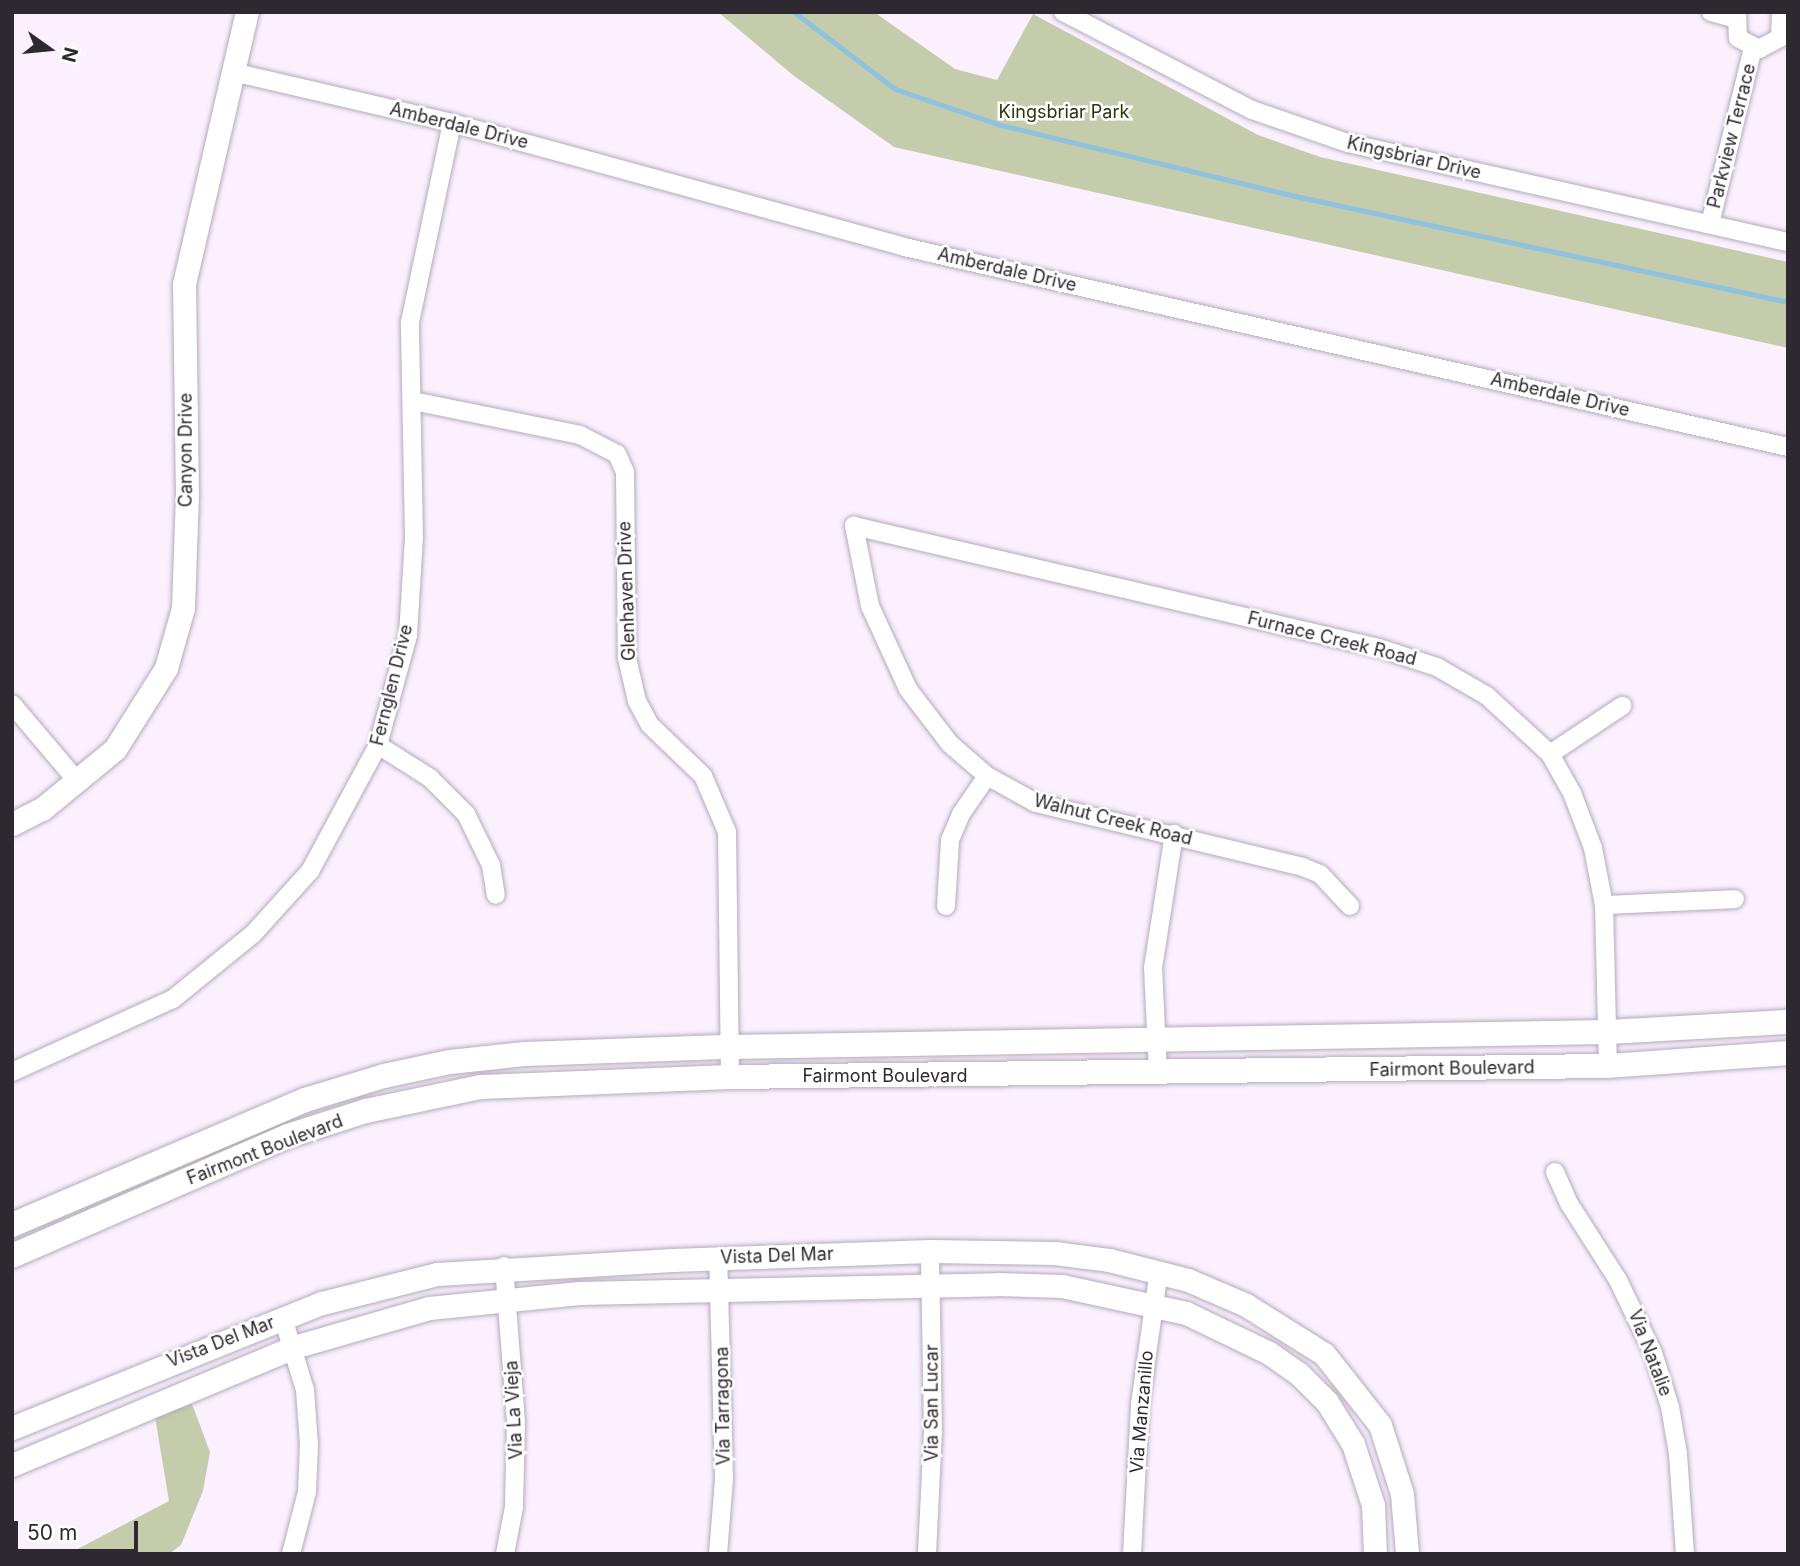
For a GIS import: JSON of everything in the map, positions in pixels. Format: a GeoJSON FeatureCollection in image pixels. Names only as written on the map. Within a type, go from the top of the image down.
{"type":"FeatureCollection","features":[{"type":"Feature","properties":{"kind":"main road","name":"Fairmont Boulevard"},"geometry":{"type":"LineString","coordinates":[[12,1225],[228,1129],[384,1076],[525,1054],[730,1047],[1607,1032],[1788,1022]]}},
{"type":"Feature","properties":{"kind":"main road","name":"Fairmont Boulevard"},"geometry":{"type":"LineString","coordinates":[[12,1256],[288,1136],[366,1111],[481,1087],[730,1077],[1608,1066],[1788,1053]]}},
{"type":"Feature","properties":{"kind":"street","name":"Canyon Drive"},"geometry":{"type":"LineString","coordinates":[[12,824],[78,782],[115,750],[142,712],[166,668],[183,608],[187,496],[184,284],[247,12]]}},
{"type":"Feature","properties":{"kind":"street","name":"Kingsbriar Drive"},"geometry":{"type":"LineString","coordinates":[[1063,12],[1252,110],[1348,143],[1788,242]]}},
{"type":"Feature","properties":{"kind":"street"},"geometry":{"type":"LineString","coordinates":[[1711,12],[1736,15],[1738,38],[1753,48],[1773,45],[1784,24]]}},
{"type":"Feature","properties":{"kind":"street","name":"Parkview Terrace"},"geometry":{"type":"LineString","coordinates":[[1710,224],[1753,48]]}},
{"type":"Feature","properties":{"kind":"street","name":"Amberdale Drive"},"geometry":{"type":"LineString","coordinates":[[233,72],[452,123],[904,247],[1788,447]]}},
{"type":"Feature","properties":{"kind":"street","name":"Fernglen Drive"},"geometry":{"type":"LineString","coordinates":[[12,1072],[173,999],[253,934],[310,872],[378,746],[408,635],[414,538],[410,322],[452,123]]}},
{"type":"Feature","properties":{"kind":"street","name":"Glenhaven Drive"},"geometry":{"type":"LineString","coordinates":[[413,401],[580,435],[617,454],[625,472],[627,658],[637,701],[650,725],[703,776],[727,832],[730,1077]]}},
{"type":"Feature","properties":{"kind":"street","name":"Furnace Creek Road"},"geometry":{"type":"LineString","coordinates":[[855,526],[1379,648],[1437,667],[1487,696],[1550,754],[1572,793],[1593,848],[1604,905],[1608,1066]]}},
{"type":"Feature","properties":{"kind":"street","name":"Walnut Creek Road"},"geometry":{"type":"LineString","coordinates":[[855,526],[870,606],[908,689],[950,744],[987,776],[1037,803],[1304,867],[1334,886],[1350,906]]}},
{"type":"Feature","properties":{"kind":"street"},"geometry":{"type":"LineString","coordinates":[[12,704],[78,782]]}},
{"type":"Feature","properties":{"kind":"street"},"geometry":{"type":"LineString","coordinates":[[1550,754],[1622,706]]}},
{"type":"Feature","properties":{"kind":"street"},"geometry":{"type":"LineString","coordinates":[[378,746],[430,779],[466,814],[491,865],[496,895]]}},
{"type":"Feature","properties":{"kind":"street"},"geometry":{"type":"LineString","coordinates":[[946,906],[950,840],[961,814],[987,776]]}},
{"type":"Feature","properties":{"kind":"street"},"geometry":{"type":"LineString","coordinates":[[1158,1073],[1153,968],[1174,834]]}},
{"type":"Feature","properties":{"kind":"street"},"geometry":{"type":"LineString","coordinates":[[1604,905],[1735,899]]}},
{"type":"Feature","properties":{"kind":"street","name":"Via Natalie"},"geometry":{"type":"LineString","coordinates":[[1555,1172],[1570,1205],[1618,1280],[1653,1353],[1670,1406],[1678,1454],[1685,1554]]}},
{"type":"Feature","properties":{"kind":"street","name":"Vista Del Mar"},"geometry":{"type":"LineString","coordinates":[[12,1428],[283,1318],[395,1282],[504,1266],[930,1251],[1055,1253],[1159,1271],[1246,1305],[1289,1328],[1340,1372],[1380,1425],[1402,1493],[1407,1554]]}},
{"type":"Feature","properties":{"kind":"street","name":"Via San Lucar"},"geometry":{"type":"LineString","coordinates":[[927,1554],[933,1443],[930,1251]]}},
{"type":"Feature","properties":{"kind":"street","name":"Via Tarragona"},"geometry":{"type":"LineString","coordinates":[[718,1258],[724,1480],[718,1554]]}},
{"type":"Feature","properties":{"kind":"street","name":"Via La Vieja"},"geometry":{"type":"LineString","coordinates":[[504,1266],[516,1471],[505,1554]]}},
{"type":"Feature","properties":{"kind":"street","name":"Via Manzanillo"},"geometry":{"type":"LineString","coordinates":[[1132,1554],[1140,1404],[1159,1271]]}},
{"type":"Feature","properties":{"kind":"street","name":"Vista Del Mar"},"geometry":{"type":"LineString","coordinates":[[12,1465],[294,1347],[393,1316],[506,1297],[720,1289],[931,1285],[1062,1286],[1153,1303],[1224,1329],[1269,1353],[1327,1402],[1353,1444],[1365,1476],[1373,1505],[1375,1554]]}},
{"type":"Feature","properties":{"kind":"street"},"geometry":{"type":"LineString","coordinates":[[283,1318],[305,1390],[309,1470],[291,1554]]}},
{"type":"Feature","properties":{"kind":"green space","name":"Kingsbriar Park"},"geometry":{"type":"Polygon","coordinates":[[[718,12],[874,12],[955,69],[997,80],[1033,14],[1258,135],[1320,157],[1788,262],[1788,348],[894,147],[794,76],[718,12]]]}},
{"type":"Feature","properties":{"kind":"green space"},"geometry":{"type":"Polygon","coordinates":[[[192,1404],[210,1452],[203,1491],[181,1545],[169,1554],[68,1554],[169,1501],[155,1417],[192,1404]]]}},
{"type":"Feature","properties":{"kind":"waterway"},"geometry":{"type":"LineString","coordinates":[[794,12],[895,89],[997,124],[1295,196],[1788,302]]}}]}
